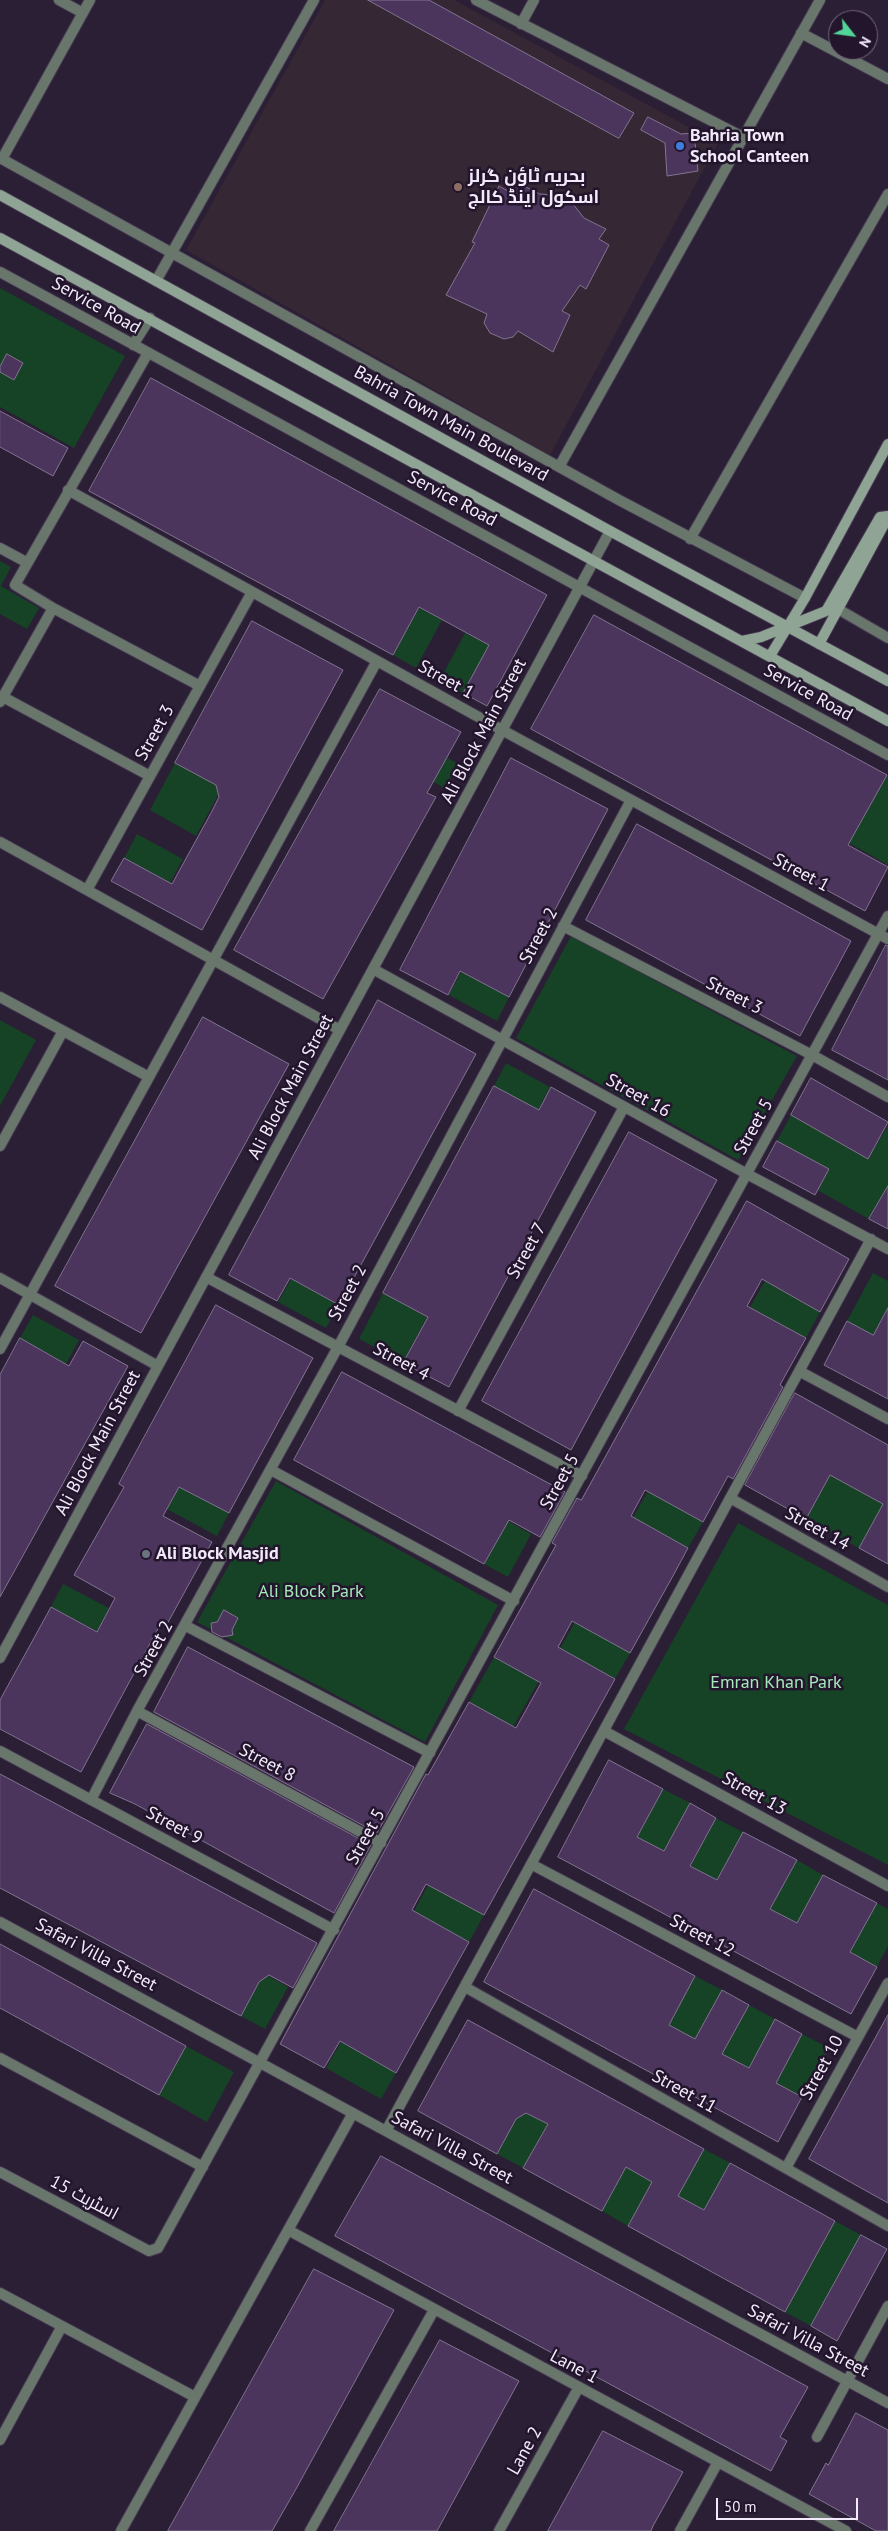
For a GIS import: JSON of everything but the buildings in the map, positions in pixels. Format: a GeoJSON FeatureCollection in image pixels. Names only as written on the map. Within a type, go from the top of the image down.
{"type":"FeatureCollection","features":[{"type":"Feature","properties":{"kind":"main road","name":"Bahria Town Main Boulevard"},"geometry":{"type":"LineString","coordinates":[[0,195],[610,531],[888,681]]}},
{"type":"Feature","properties":{"kind":"main road"},"geometry":{"type":"LineString","coordinates":[[0,238],[888,721]]}},
{"type":"Feature","properties":{"kind":"main road"},"geometry":{"type":"LineString","coordinates":[[770,656],[805,598],[888,444]]}},
{"type":"Feature","properties":{"kind":"main road"},"geometry":{"type":"LineString","coordinates":[[740,640],[755,640],[826,611],[880,517],[888,516]]}},
{"type":"Feature","properties":{"kind":"main road"},"geometry":{"type":"LineString","coordinates":[[820,644],[888,516]]}},
{"type":"Feature","properties":{"kind":"street"},"geometry":{"type":"LineString","coordinates":[[59,0],[83,13]]}},
{"type":"Feature","properties":{"kind":"street"},"geometry":{"type":"LineString","coordinates":[[90,0],[1,159],[559,467],[805,598]]}},
{"type":"Feature","properties":{"kind":"street"},"geometry":{"type":"LineString","coordinates":[[156,281],[314,0]]}},
{"type":"Feature","properties":{"kind":"street"},"geometry":{"type":"LineString","coordinates":[[476,0],[743,137]]}},
{"type":"Feature","properties":{"kind":"street"},"geometry":{"type":"LineString","coordinates":[[521,24],[534,0]]}},
{"type":"Feature","properties":{"kind":"street"},"geometry":{"type":"LineString","coordinates":[[559,467],[820,0]]}},
{"type":"Feature","properties":{"kind":"street"},"geometry":{"type":"LineString","coordinates":[[802,33],[888,79]]}},
{"type":"Feature","properties":{"kind":"street"},"geometry":{"type":"LineString","coordinates":[[690,538],[888,194]]}},
{"type":"Feature","properties":{"kind":"street","name":"Service Road"},"geometry":{"type":"LineString","coordinates":[[0,272],[888,755]]}},
{"type":"Feature","properties":{"kind":"street"},"geometry":{"type":"LineString","coordinates":[[133,345],[150,318]]}},
{"type":"Feature","properties":{"kind":"street"},"geometry":{"type":"LineString","coordinates":[[148,353],[15,584],[53,608],[200,686]]}},
{"type":"Feature","properties":{"kind":"street","name":"Street 1"},"geometry":{"type":"LineString","coordinates":[[68,490],[502,730],[883,936]]}},
{"type":"Feature","properties":{"kind":"street","name":"Ali Block Main Street"},"geometry":{"type":"LineString","coordinates":[[0,1658],[610,531]]}},
{"type":"Feature","properties":{"kind":"street"},"geometry":{"type":"LineString","coordinates":[[0,548],[26,562]]}},
{"type":"Feature","properties":{"kind":"street","name":"Street 3"},"geometry":{"type":"LineString","coordinates":[[87,890],[252,592]]}},
{"type":"Feature","properties":{"kind":"street"},"geometry":{"type":"LineString","coordinates":[[53,608],[1,700],[150,776]]}},
{"type":"Feature","properties":{"kind":"street"},"geometry":{"type":"LineString","coordinates":[[838,609],[888,638]]}},
{"type":"Feature","properties":{"kind":"street"},"geometry":{"type":"LineString","coordinates":[[0,1349],[377,661]]}},
{"type":"Feature","properties":{"kind":"street","name":"Street 2"},"geometry":{"type":"LineString","coordinates":[[91,1800],[338,1347],[631,800]]}},
{"type":"Feature","properties":{"kind":"street"},"geometry":{"type":"LineString","coordinates":[[0,842],[340,1030]]}},
{"type":"Feature","properties":{"kind":"street","name":"Street 5"},"geometry":{"type":"LineString","coordinates":[[153,2250],[158,2248],[261,2063],[812,1055],[883,936],[888,916]]}},
{"type":"Feature","properties":{"kind":"street","name":"Street 3"},"geometry":{"type":"LineString","coordinates":[[564,926],[812,1055],[888,1097]]}},
{"type":"Feature","properties":{"kind":"street","name":"Street 16"},"geometry":{"type":"LineString","coordinates":[[373,969],[747,1174],[888,1248]]}},
{"type":"Feature","properties":{"kind":"street"},"geometry":{"type":"LineString","coordinates":[[0,997],[149,1077]]}},
{"type":"Feature","properties":{"kind":"street"},"geometry":{"type":"LineString","coordinates":[[0,1146],[63,1031]]}},
{"type":"Feature","properties":{"kind":"street","name":"Street 7"},"geometry":{"type":"LineString","coordinates":[[458,1411],[624,1107]]}},
{"type":"Feature","properties":{"kind":"street"},"geometry":{"type":"LineString","coordinates":[[386,2131],[871,1238]]}},
{"type":"Feature","properties":{"kind":"street"},"geometry":{"type":"LineString","coordinates":[[0,1278],[158,1366]]}},
{"type":"Feature","properties":{"kind":"street","name":"Street 4"},"geometry":{"type":"LineString","coordinates":[[206,1278],[582,1476]]}},
{"type":"Feature","properties":{"kind":"street"},"geometry":{"type":"LineString","coordinates":[[799,1370],[888,1418]]}},
{"type":"Feature","properties":{"kind":"street"},"geometry":{"type":"LineString","coordinates":[[271,1470],[514,1600]]}},
{"type":"Feature","properties":{"kind":"street","name":"Street 14"},"geometry":{"type":"LineString","coordinates":[[730,1498],[888,1587]]}},
{"type":"Feature","properties":{"kind":"street"},"geometry":{"type":"LineString","coordinates":[[186,1626],[430,1753]]}},
{"type":"Feature","properties":{"kind":"street","name":"Street 8"},"geometry":{"type":"LineString","coordinates":[[138,1711],[381,1843]]}},
{"type":"Feature","properties":{"kind":"street","name":"Street 13"},"geometry":{"type":"LineString","coordinates":[[604,1731],[888,1886]]}},
{"type":"Feature","properties":{"kind":"street","name":"Street 9"},"geometry":{"type":"LineString","coordinates":[[0,1751],[334,1930]]}},
{"type":"Feature","properties":{"kind":"street","name":"Street 12"},"geometry":{"type":"LineString","coordinates":[[531,1864],[858,2037]]}},
{"type":"Feature","properties":{"kind":"street","name":"Safari Villa Street"},"geometry":{"type":"LineString","coordinates":[[0,1922],[888,2403]]}},
{"type":"Feature","properties":{"kind":"street","name":"Street 10"},"geometry":{"type":"LineString","coordinates":[[786,2168],[888,1983]]}},
{"type":"Feature","properties":{"kind":"street","name":"Street 11"},"geometry":{"type":"LineString","coordinates":[[465,1987],[888,2226]]}},
{"type":"Feature","properties":{"kind":"street"},"geometry":{"type":"LineString","coordinates":[[0,2058],[203,2167]]}},
{"type":"Feature","properties":{"kind":"street"},"geometry":{"type":"LineString","coordinates":[[121,2531],[353,2113]]}},
{"type":"Feature","properties":{"kind":"street","name":"اسٹریٹ 15"},"geometry":{"type":"LineString","coordinates":[[0,2172],[148,2251],[153,2250]]}},
{"type":"Feature","properties":{"kind":"street","name":"Lane 1"},"geometry":{"type":"LineString","coordinates":[[288,2230],[846,2531]]}},
{"type":"Feature","properties":{"kind":"street"},"geometry":{"type":"LineString","coordinates":[[0,2293],[195,2397]]}},
{"type":"Feature","properties":{"kind":"street"},"geometry":{"type":"LineString","coordinates":[[817,2437],[888,2306]]}},
{"type":"Feature","properties":{"kind":"street"},"geometry":{"type":"LineString","coordinates":[[310,2531],[434,2310]]}},
{"type":"Feature","properties":{"kind":"street"},"geometry":{"type":"LineString","coordinates":[[0,2440],[62,2326]]}},
{"type":"Feature","properties":{"kind":"street","name":"Lane 2"},"geometry":{"type":"LineString","coordinates":[[499,2531],[579,2388]]}},
{"type":"Feature","properties":{"kind":"street"},"geometry":{"type":"LineString","coordinates":[[680,2531],[718,2462]]}},
{"type":"Feature","properties":{"kind":"shaded area","name":"بحریہ ٹاؤن گرلز اسکول اینڈ کالج"},"geometry":{"type":"Polygon","coordinates":[[[325,0],[454,0],[718,143],[550,455],[186,250],[325,0]]]}},
{"type":"Feature","properties":{"kind":"green space"},"geometry":{"type":"Polygon","coordinates":[[[0,288],[125,356],[74,448],[0,407],[0,288]]]}},
{"type":"Feature","properties":{"kind":"green space"},"geometry":{"type":"Polygon","coordinates":[[[0,561],[11,567],[1,586],[39,608],[27,629],[0,614],[0,561]]]}},
{"type":"Feature","properties":{"kind":"green space"},"geometry":{"type":"Polygon","coordinates":[[[419,608],[442,620],[416,668],[393,655],[419,608]]]}},
{"type":"Feature","properties":{"kind":"green space"},"geometry":{"type":"Polygon","coordinates":[[[465,633],[489,645],[463,693],[440,680],[465,633]]]}},
{"type":"Feature","properties":{"kind":"green space"},"geometry":{"type":"Polygon","coordinates":[[[411,737],[458,764],[444,788],[398,761],[411,737]]]}},
{"type":"Feature","properties":{"kind":"green space"},"geometry":{"type":"Polygon","coordinates":[[[175,763],[222,788],[196,836],[150,810],[175,763]]]}},
{"type":"Feature","properties":{"kind":"green space"},"geometry":{"type":"Polygon","coordinates":[[[888,776],[888,865],[849,843],[888,776]]]}},
{"type":"Feature","properties":{"kind":"green space"},"geometry":{"type":"Polygon","coordinates":[[[137,834],[183,859],[170,883],[124,858],[137,834]]]}},
{"type":"Feature","properties":{"kind":"green space"},"geometry":{"type":"Polygon","coordinates":[[[571,936],[797,1056],[738,1160],[516,1038],[571,936]]]}},
{"type":"Feature","properties":{"kind":"green space"},"geometry":{"type":"Polygon","coordinates":[[[461,972],[509,997],[497,1021],[449,995],[461,972]]]}},
{"type":"Feature","properties":{"kind":"green space"},"geometry":{"type":"Polygon","coordinates":[[[0,1020],[36,1040],[0,1106],[0,1020]]]}},
{"type":"Feature","properties":{"kind":"green space"},"geometry":{"type":"Polygon","coordinates":[[[506,1063],[550,1087],[538,1110],[494,1086],[506,1063]]]}},
{"type":"Feature","properties":{"kind":"green space"},"geometry":{"type":"Polygon","coordinates":[[[791,1115],[868,1159],[888,1125],[888,1186],[869,1219],[817,1190],[829,1169],[777,1141],[791,1115]]]}},
{"type":"Feature","properties":{"kind":"green space"},"geometry":{"type":"Polygon","coordinates":[[[873,1273],[888,1281],[888,1308],[873,1335],[847,1321],[873,1273]]]}},
{"type":"Feature","properties":{"kind":"green space"},"geometry":{"type":"Polygon","coordinates":[[[291,1279],[339,1305],[326,1328],[278,1302],[291,1279]]]}},
{"type":"Feature","properties":{"kind":"green space"},"geometry":{"type":"Polygon","coordinates":[[[765,1281],[820,1312],[806,1338],[750,1307],[765,1281]]]}},
{"type":"Feature","properties":{"kind":"green space"},"geometry":{"type":"Polygon","coordinates":[[[383,1293],[427,1317],[403,1362],[359,1339],[383,1293]]]}},
{"type":"Feature","properties":{"kind":"green space"},"geometry":{"type":"Polygon","coordinates":[[[33,1315],[79,1340],[66,1364],[20,1338],[33,1315]]]}},
{"type":"Feature","properties":{"kind":"green space"},"geometry":{"type":"Polygon","coordinates":[[[830,1475],[883,1504],[859,1548],[806,1519],[830,1475]]]}},
{"type":"Feature","properties":{"kind":"green space","name":"Ali Block Park"},"geometry":{"type":"Polygon","coordinates":[[[276,1481],[498,1605],[425,1742],[197,1622],[276,1481]]]}},
{"type":"Feature","properties":{"kind":"green space"},"geometry":{"type":"Polygon","coordinates":[[[179,1487],[229,1513],[217,1536],[167,1509],[179,1487]]]}},
{"type":"Feature","properties":{"kind":"green space"},"geometry":{"type":"Polygon","coordinates":[[[648,1491],[703,1522],[688,1548],[633,1517],[648,1491]]]}},
{"type":"Feature","properties":{"kind":"green space"},"geometry":{"type":"Polygon","coordinates":[[[508,1521],[531,1534],[508,1577],[484,1564],[508,1521]]]}},
{"type":"Feature","properties":{"kind":"green space","name":"Emran Khan Park"},"geometry":{"type":"Polygon","coordinates":[[[738,1523],[888,1605],[888,1865],[624,1729],[738,1523]]]}},
{"type":"Feature","properties":{"kind":"green space"},"geometry":{"type":"Polygon","coordinates":[[[63,1584],[109,1608],[97,1631],[51,1607],[63,1584]]]}},
{"type":"Feature","properties":{"kind":"green space"},"geometry":{"type":"Polygon","coordinates":[[[575,1622],[630,1653],[615,1679],[560,1648],[575,1622]]]}},
{"type":"Feature","properties":{"kind":"green space"},"geometry":{"type":"Polygon","coordinates":[[[494,1657],[539,1681],[513,1727],[469,1702],[494,1657]]]}},
{"type":"Feature","properties":{"kind":"green space"},"geometry":{"type":"Polygon","coordinates":[[[663,1789],[690,1803],[664,1851],[637,1837],[663,1789]]]}},
{"type":"Feature","properties":{"kind":"green space"},"geometry":{"type":"Polygon","coordinates":[[[716,1818],[743,1832],[717,1880],[691,1866],[716,1818]]]}},
{"type":"Feature","properties":{"kind":"green space"},"geometry":{"type":"Polygon","coordinates":[[[797,1860],[823,1875],[797,1923],[770,1909],[797,1860]]]}},
{"type":"Feature","properties":{"kind":"green space"},"geometry":{"type":"Polygon","coordinates":[[[428,1885],[484,1915],[469,1942],[414,1911],[428,1885]]]}},
{"type":"Feature","properties":{"kind":"green space"},"geometry":{"type":"Polygon","coordinates":[[[877,1903],[888,1909],[888,1946],[877,1967],[850,1952],[877,1903]]]}},
{"type":"Feature","properties":{"kind":"green space"},"geometry":{"type":"Polygon","coordinates":[[[263,1973],[288,1987],[265,2029],[241,2016],[263,1973]]]}},
{"type":"Feature","properties":{"kind":"green space"},"geometry":{"type":"Polygon","coordinates":[[[695,1976],[722,1990],[695,2039],[669,2025],[695,1976]]]}},
{"type":"Feature","properties":{"kind":"green space"},"geometry":{"type":"Polygon","coordinates":[[[749,2005],[775,2019],[749,2068],[722,2054],[749,2005]]]}},
{"type":"Feature","properties":{"kind":"green space"},"geometry":{"type":"Polygon","coordinates":[[[802,2034],[829,2048],[802,2097],[776,2083],[802,2034]]]}},
{"type":"Feature","properties":{"kind":"green space"},"geometry":{"type":"Polygon","coordinates":[[[341,2042],[396,2073],[381,2099],[326,2068],[341,2042]]]}},
{"type":"Feature","properties":{"kind":"green space"},"geometry":{"type":"Polygon","coordinates":[[[186,2046],[234,2072],[207,2122],[159,2095],[186,2046]]]}},
{"type":"Feature","properties":{"kind":"green space"},"geometry":{"type":"Polygon","coordinates":[[[521,2110],[548,2124],[523,2168],[497,2154],[521,2110]]]}},
{"type":"Feature","properties":{"kind":"green space"},"geometry":{"type":"Polygon","coordinates":[[[704,2149],[730,2163],[704,2210],[678,2196],[704,2149]]]}},
{"type":"Feature","properties":{"kind":"green space"},"geometry":{"type":"Polygon","coordinates":[[[626,2167],[652,2182],[628,2226],[602,2211],[626,2167]]]}},
{"type":"Feature","properties":{"kind":"green space"},"geometry":{"type":"Polygon","coordinates":[[[835,2221],[861,2235],[811,2326],[785,2312],[835,2221]]]}},
{"type":"Feature","properties":{"kind":"place","name":"Bahria Town School Canteen"},"geometry":{"type":"Point","coordinates":[680,146]}},
{"type":"Feature","properties":{"kind":"place","name":"بحریہ ٹاؤن گرلز اسکول اینڈ کالج"},"geometry":{"type":"Point","coordinates":[458,187]}},
{"type":"Feature","properties":{"kind":"place","name":"Ali Block Masjid"},"geometry":{"type":"Point","coordinates":[146,1554]}}]}
